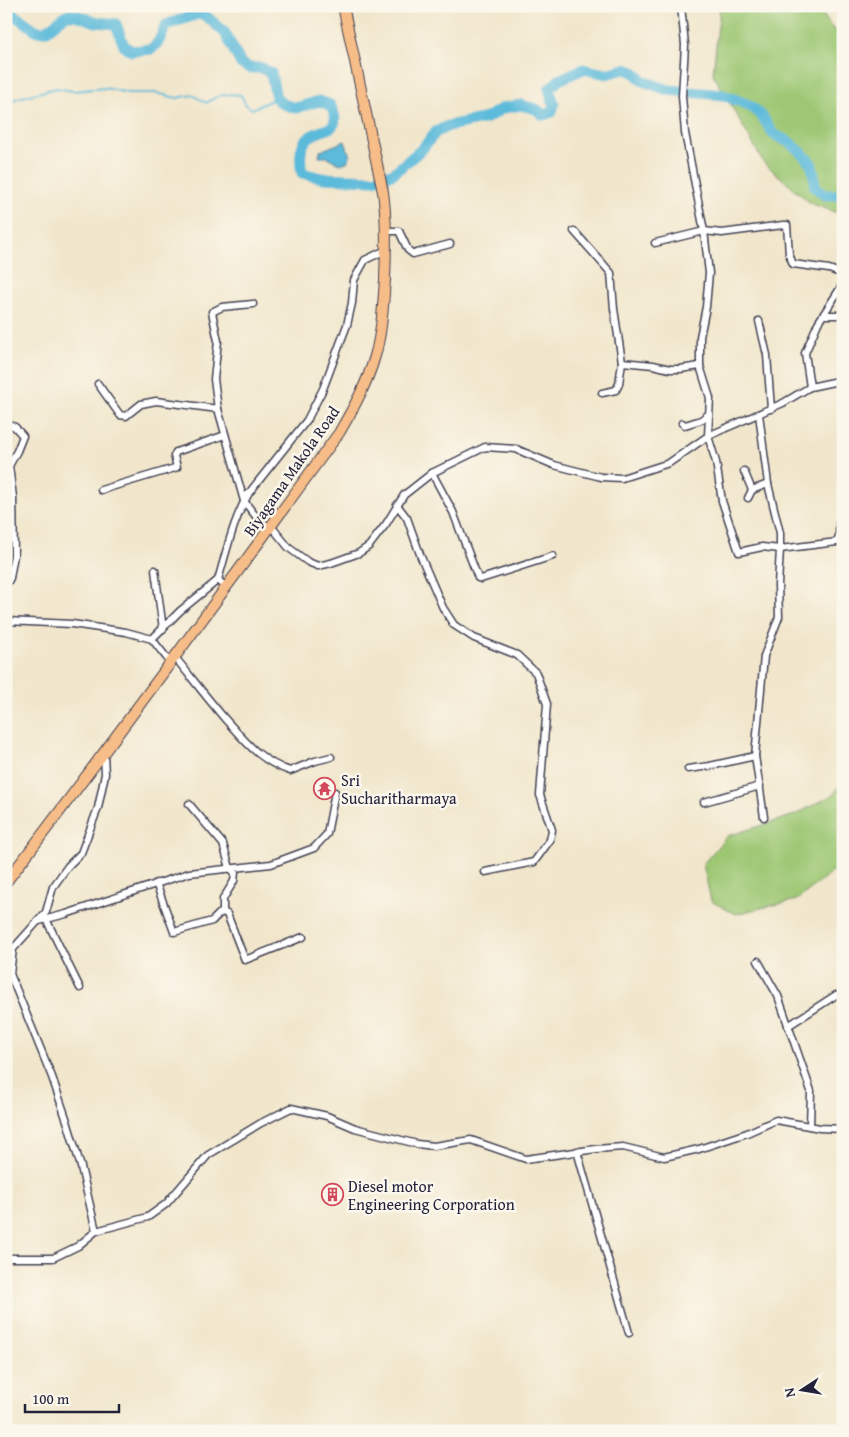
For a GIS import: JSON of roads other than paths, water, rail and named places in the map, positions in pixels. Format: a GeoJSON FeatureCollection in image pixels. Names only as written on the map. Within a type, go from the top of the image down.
{"type":"FeatureCollection","features":[{"type":"Feature","properties":{"kind":"main road","name":"Biyagama Makola Road"},"geometry":{"type":"LineString","coordinates":[[6,882],[104,754],[172,659],[222,584],[271,526],[339,433],[360,397],[375,356],[382,321],[387,231],[383,192],[343,6]]}},
{"type":"Feature","properties":{"kind":"street"},"geometry":{"type":"LineString","coordinates":[[681,6],[685,45],[682,96],[685,133],[704,231],[709,272],[706,307],[700,337],[700,366],[710,398],[708,436],[716,462],[722,501],[739,552],[762,548],[780,549],[837,542],[840,520],[843,520]]}},
{"type":"Feature","properties":{"kind":"street"},"geometry":{"type":"LineString","coordinates":[[655,243],[704,231],[722,232],[787,225],[789,254],[793,264],[829,269],[843,274]]}},
{"type":"Feature","properties":{"kind":"street"},"geometry":{"type":"LineString","coordinates":[[387,231],[398,230],[408,250],[413,254],[450,244]]}},
{"type":"Feature","properties":{"kind":"street"},"geometry":{"type":"LineString","coordinates":[[574,231],[611,272],[614,309],[622,362],[616,390],[602,393]]}},
{"type":"Feature","properties":{"kind":"street"},"geometry":{"type":"LineString","coordinates":[[152,639],[180,611],[222,584],[232,527],[244,501],[307,420],[323,389],[347,325],[352,303],[354,280],[365,260],[386,250]]}},
{"type":"Feature","properties":{"kind":"street"},"geometry":{"type":"LineString","coordinates":[[810,387],[805,353],[818,323],[843,284]]}},
{"type":"Feature","properties":{"kind":"street"},"geometry":{"type":"LineString","coordinates":[[253,304],[222,308],[212,312],[218,341],[214,379],[218,410],[244,501],[261,523],[271,526],[289,548],[308,562],[318,566],[359,554],[370,546],[404,495],[432,473],[485,447],[516,449],[554,465],[601,477],[622,478],[668,463],[708,436],[771,409],[810,387],[843,380]]}},
{"type":"Feature","properties":{"kind":"street"},"geometry":{"type":"LineString","coordinates":[[823,315],[843,315]]}},
{"type":"Feature","properties":{"kind":"street"},"geometry":{"type":"LineString","coordinates":[[759,321],[767,355],[771,409]]}},
{"type":"Feature","properties":{"kind":"street"},"geometry":{"type":"LineString","coordinates":[[622,362],[653,364],[670,369],[700,366]]}},
{"type":"Feature","properties":{"kind":"street"},"geometry":{"type":"LineString","coordinates":[[98,384],[120,415],[123,416],[126,416],[141,404],[156,400],[218,410]]}},
{"type":"Feature","properties":{"kind":"street"},"geometry":{"type":"LineString","coordinates":[[682,423],[685,426],[701,420],[709,414]]}},
{"type":"Feature","properties":{"kind":"street"},"geometry":{"type":"LineString","coordinates":[[760,414],[768,484],[780,533],[779,618],[764,656],[755,756],[764,816]]}},
{"type":"Feature","properties":{"kind":"street"},"geometry":{"type":"LineString","coordinates":[[6,423],[15,427],[22,436],[9,466],[14,496],[14,555],[10,578],[6,586]]}},
{"type":"Feature","properties":{"kind":"street"},"geometry":{"type":"LineString","coordinates":[[101,490],[175,468],[177,467],[174,456],[176,452],[225,435]]}},
{"type":"Feature","properties":{"kind":"street"},"geometry":{"type":"LineString","coordinates":[[744,471],[752,490]]}},
{"type":"Feature","properties":{"kind":"street"},"geometry":{"type":"LineString","coordinates":[[432,473],[453,512],[478,578],[481,579],[553,556]]}},
{"type":"Feature","properties":{"kind":"street"},"geometry":{"type":"LineString","coordinates":[[748,498],[752,490],[768,484]]}},
{"type":"Feature","properties":{"kind":"street"},"geometry":{"type":"LineString","coordinates":[[397,505],[407,518],[443,608],[454,625],[474,638],[517,655],[536,673],[547,704],[540,795],[552,830],[550,840],[534,862],[485,872]]}},
{"type":"Feature","properties":{"kind":"street"},"geometry":{"type":"LineString","coordinates":[[155,570],[163,629]]}},
{"type":"Feature","properties":{"kind":"street"},"geometry":{"type":"LineString","coordinates":[[6,621],[72,624],[126,632],[152,639],[172,659],[245,743],[278,767],[290,771],[314,761],[331,757]]}},
{"type":"Feature","properties":{"kind":"street"},"geometry":{"type":"LineString","coordinates":[[96,1231],[81,1167],[67,1121],[52,1077],[10,974],[13,949],[46,912],[53,888],[68,866],[81,853],[98,808],[105,774],[104,754]]}},
{"type":"Feature","properties":{"kind":"street"},"geometry":{"type":"LineString","coordinates":[[688,769],[755,756]]}},
{"type":"Feature","properties":{"kind":"street"},"geometry":{"type":"LineString","coordinates":[[704,802],[760,786]]}},
{"type":"Feature","properties":{"kind":"street"},"geometry":{"type":"LineString","coordinates":[[38,921],[94,905],[189,873],[271,864],[314,848],[327,834],[335,792]]}},
{"type":"Feature","properties":{"kind":"street"},"geometry":{"type":"LineString","coordinates":[[188,804],[223,844],[230,868],[235,873],[234,881],[223,899],[223,912]]}},
{"type":"Feature","properties":{"kind":"street"},"geometry":{"type":"LineString","coordinates":[[156,883],[174,932],[212,920],[223,912]]}},
{"type":"Feature","properties":{"kind":"street"},"geometry":{"type":"LineString","coordinates":[[223,912],[227,914],[245,960],[302,937]]}},
{"type":"Feature","properties":{"kind":"street"},"geometry":{"type":"LineString","coordinates":[[46,919],[80,988]]}},
{"type":"Feature","properties":{"kind":"street"},"geometry":{"type":"LineString","coordinates":[[758,961],[778,996],[811,1091],[810,1126]]}},
{"type":"Feature","properties":{"kind":"street"},"geometry":{"type":"LineString","coordinates":[[788,1026],[836,995]]}},
{"type":"Feature","properties":{"kind":"street"},"geometry":{"type":"LineString","coordinates":[[6,1258],[53,1258],[78,1246],[96,1231],[140,1220],[160,1210],[208,1156],[291,1108],[327,1116],[355,1128],[417,1144],[434,1146],[471,1140],[526,1159],[578,1151],[623,1148],[664,1157],[699,1149],[747,1133],[776,1120],[843,1130]]}},
{"type":"Feature","properties":{"kind":"street"},"geometry":{"type":"LineString","coordinates":[[578,1151],[629,1333]]}},
{"type":"Feature","properties":{"kind":"water"},"geometry":{"type":"Polygon","coordinates":[[[345,141],[350,156],[347,162],[340,164],[327,157],[319,157],[320,151],[345,141]]]}},
{"type":"Feature","properties":{"kind":"waterway"},"geometry":{"type":"LineString","coordinates":[[6,9],[37,31],[46,31],[66,15],[76,15],[96,22],[116,24],[124,46],[132,51],[152,49],[159,41],[166,25],[198,14],[205,15],[225,33],[241,64],[250,68],[262,68],[271,73],[276,98],[283,104],[296,108],[319,101],[330,105],[334,114],[335,121],[333,125],[307,139],[304,142],[301,155],[302,173],[322,178],[374,180],[394,173],[422,149],[436,132],[448,126],[487,118],[503,108],[521,105],[536,109],[543,115],[552,112],[554,104],[549,89],[559,80],[583,69],[606,74],[625,69],[634,72],[643,81],[668,90],[723,95],[749,105],[762,116],[773,134],[789,142],[811,163],[815,187],[825,195],[843,195]]}},
{"type":"Feature","properties":{"kind":"waterway"},"geometry":{"type":"LineString","coordinates":[[6,17],[11,14]]}},
{"type":"Feature","properties":{"kind":"waterway"},"geometry":{"type":"LineString","coordinates":[[6,106],[15,99],[56,88],[73,91],[105,88],[128,93],[156,93],[177,98],[193,95],[206,103],[222,95],[241,95],[246,105],[252,109],[276,98]]}},
{"type":"Feature","properties":{"kind":"place","name":"Sri Sucharitharmaya"},"geometry":{"type":"Point","coordinates":[325,789]}},
{"type":"Feature","properties":{"kind":"place","name":"Diesel motor Engineering Corporation"},"geometry":{"type":"Point","coordinates":[332,1195]}}]}
